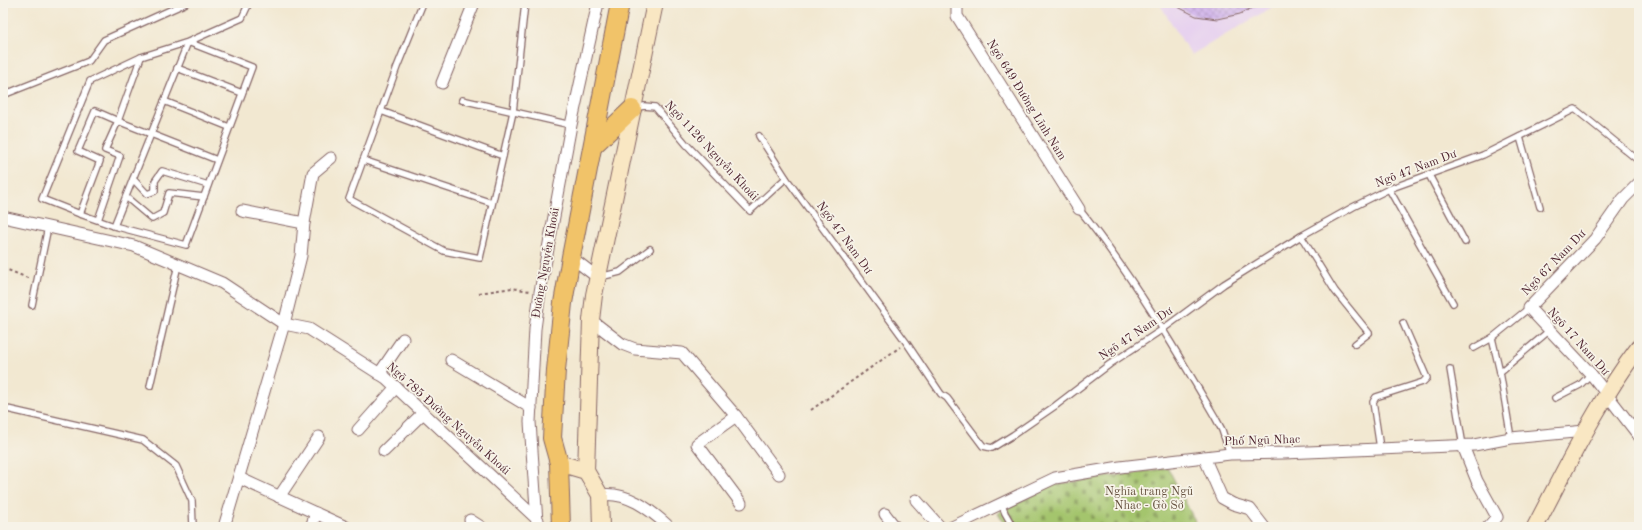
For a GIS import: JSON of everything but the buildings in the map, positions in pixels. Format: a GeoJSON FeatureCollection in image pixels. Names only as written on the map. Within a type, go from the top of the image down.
{"type":"FeatureCollection","features":[{"type":"Feature","properties":{"kind":"main road","name":"Đường Nguyễn Khoái"},"geometry":{"type":"LineString","coordinates":[[561,527],[559,464],[552,438],[555,378],[571,257],[620,3]]}},
{"type":"Feature","properties":{"kind":"main road"},"geometry":{"type":"LineString","coordinates":[[593,146],[632,109]]}},
{"type":"Feature","properties":{"kind":"street"},"geometry":{"type":"LineString","coordinates":[[442,83],[474,3]]}},
{"type":"Feature","properties":{"kind":"street"},"geometry":{"type":"LineString","coordinates":[[601,527],[600,495],[586,471],[591,320],[597,278],[655,3]]}},
{"type":"Feature","properties":{"kind":"street","name":"Ngõ 649 Đường Lĩnh Nam"},"geometry":{"type":"LineString","coordinates":[[957,3],[957,16],[1079,209]]}},
{"type":"Feature","properties":{"kind":"street","name":"Đường Nguyễn Khoái"},"geometry":{"type":"LineString","coordinates":[[537,523],[530,422],[535,329],[540,292],[596,4]]}},
{"type":"Feature","properties":{"kind":"street"},"geometry":{"type":"LineString","coordinates":[[224,527],[284,324],[301,256],[304,223],[313,173],[331,158]]}},
{"type":"Feature","properties":{"kind":"street","name":"Ngõ 67 Nam Dư"},"geometry":{"type":"LineString","coordinates":[[1529,308],[1595,239],[1623,199],[1639,183]]}},
{"type":"Feature","properties":{"kind":"street"},"geometry":{"type":"LineString","coordinates":[[242,211],[304,223]]}},
{"type":"Feature","properties":{"kind":"street","name":"Ngõ 785 Đường Nguyễn Khoái"},"geometry":{"type":"LineString","coordinates":[[3,217],[134,246],[222,284],[284,324],[309,329],[379,374],[396,387],[537,523]]}},
{"type":"Feature","properties":{"kind":"street"},"geometry":{"type":"LineString","coordinates":[[571,257],[597,278]]}},
{"type":"Feature","properties":{"kind":"street","name":"Ngõ 17 Nam Dư"},"geometry":{"type":"LineString","coordinates":[[1529,308],[1591,374],[1639,436]]}},
{"type":"Feature","properties":{"kind":"street"},"geometry":{"type":"LineString","coordinates":[[591,320],[622,344],[635,349],[682,353],[736,416],[779,474]]}},
{"type":"Feature","properties":{"kind":"street"},"geometry":{"type":"LineString","coordinates":[[379,374],[403,339]]}},
{"type":"Feature","properties":{"kind":"street"},"geometry":{"type":"LineString","coordinates":[[1535,527],[1585,431],[1606,395],[1637,355]]}},
{"type":"Feature","properties":{"kind":"street"},"geometry":{"type":"LineString","coordinates":[[452,360],[531,408]]}},
{"type":"Feature","properties":{"kind":"street"},"geometry":{"type":"LineString","coordinates":[[358,430],[396,387]]}},
{"type":"Feature","properties":{"kind":"street"},"geometry":{"type":"LineString","coordinates":[[384,451],[423,413]]}},
{"type":"Feature","properties":{"kind":"street"},"geometry":{"type":"LineString","coordinates":[[736,416],[697,444],[741,503]]}},
{"type":"Feature","properties":{"kind":"street","name":"Phố Ngũ Nhạc"},"geometry":{"type":"LineString","coordinates":[[952,527],[1055,478],[1127,466],[1230,454],[1462,446],[1511,438],[1585,431]]}},
{"type":"Feature","properties":{"kind":"street"},"geometry":{"type":"LineString","coordinates":[[280,497],[319,437]]}},
{"type":"Feature","properties":{"kind":"street"},"geometry":{"type":"LineString","coordinates":[[1462,446],[1477,480],[1497,517],[1488,527]]}},
{"type":"Feature","properties":{"kind":"street"},"geometry":{"type":"LineString","coordinates":[[1204,457],[1222,498],[1233,504],[1250,509],[1264,527]]}},
{"type":"Feature","properties":{"kind":"street"},"geometry":{"type":"LineString","coordinates":[[559,464],[586,471]]}},
{"type":"Feature","properties":{"kind":"street"},"geometry":{"type":"LineString","coordinates":[[239,478],[346,527]]}},
{"type":"Feature","properties":{"kind":"street"},"geometry":{"type":"LineString","coordinates":[[600,495],[609,494],[625,498],[647,507],[667,525]]}},
{"type":"Feature","properties":{"kind":"street"},"geometry":{"type":"LineString","coordinates":[[916,500],[940,527]]}},
{"type":"Feature","properties":{"kind":"street"},"geometry":{"type":"LineString","coordinates":[[311,527],[316,513]]}},
{"type":"Feature","properties":{"kind":"street"},"geometry":{"type":"LineString","coordinates":[[885,514],[896,527]]}},
{"type":"Feature","properties":{"kind":"street"},"geometry":{"type":"LineString","coordinates":[[470,520],[481,527]]}},
{"type":"Feature","properties":{"kind":"lane"},"geometry":{"type":"LineString","coordinates":[[3,95],[89,61],[104,40],[186,3]]}},
{"type":"Feature","properties":{"kind":"lane"},"geometry":{"type":"LineString","coordinates":[[188,42],[252,66],[186,245],[114,226],[42,199],[90,81],[141,57],[188,42],[242,18],[249,3]]}},
{"type":"Feature","properties":{"kind":"lane"},"geometry":{"type":"LineString","coordinates":[[423,3],[381,110],[349,198],[444,251],[480,258],[513,112],[525,3]]}},
{"type":"Feature","properties":{"kind":"lane"},"geometry":{"type":"LineString","coordinates":[[114,226],[188,42]]}},
{"type":"Feature","properties":{"kind":"lane"},"geometry":{"type":"LineString","coordinates":[[98,220],[120,156],[105,150],[118,121],[141,57]]}},
{"type":"Feature","properties":{"kind":"lane"},"geometry":{"type":"LineString","coordinates":[[177,68],[242,93]]}},
{"type":"Feature","properties":{"kind":"lane"},"geometry":{"type":"LineString","coordinates":[[462,100],[572,125]]}},
{"type":"Feature","properties":{"kind":"lane"},"geometry":{"type":"LineString","coordinates":[[164,101],[229,127]]}},
{"type":"Feature","properties":{"kind":"lane","name":"Ngõ 1126 Nguyễn Khoái"},"geometry":{"type":"LineString","coordinates":[[632,109],[644,106],[655,107],[686,144],[750,211],[786,178]]}},
{"type":"Feature","properties":{"kind":"lane"},"geometry":{"type":"LineString","coordinates":[[381,110],[503,156]]}},
{"type":"Feature","properties":{"kind":"lane","name":"Ngõ 47 Nam Dư"},"geometry":{"type":"LineString","coordinates":[[759,136],[786,178],[906,342],[941,394],[947,398],[983,446],[992,448],[1055,406],[1110,364],[1163,329],[1224,284],[1301,236],[1353,206],[1389,189],[1483,155],[1575,110],[1639,161]]}},
{"type":"Feature","properties":{"kind":"lane"},"geometry":{"type":"LineString","coordinates":[[80,214],[100,161],[78,151],[96,111],[151,135],[217,160]]}},
{"type":"Feature","properties":{"kind":"lane"},"geometry":{"type":"LineString","coordinates":[[1520,137],[1540,207]]}},
{"type":"Feature","properties":{"kind":"lane"},"geometry":{"type":"LineString","coordinates":[[363,160],[492,203]]}},
{"type":"Feature","properties":{"kind":"lane"},"geometry":{"type":"LineString","coordinates":[[133,179],[147,194],[155,191],[155,181],[162,171],[208,185]]}},
{"type":"Feature","properties":{"kind":"lane"},"geometry":{"type":"LineString","coordinates":[[1430,175],[1465,242]]}},
{"type":"Feature","properties":{"kind":"lane"},"geometry":{"type":"LineString","coordinates":[[1389,189],[1453,303]]}},
{"type":"Feature","properties":{"kind":"lane"},"geometry":{"type":"LineString","coordinates":[[126,197],[152,219],[163,213],[169,193],[204,197]]}},
{"type":"Feature","properties":{"kind":"lane"},"geometry":{"type":"LineString","coordinates":[[1079,209],[1106,243],[1163,329],[1222,430],[1230,454]]}},
{"type":"Feature","properties":{"kind":"lane"},"geometry":{"type":"LineString","coordinates":[[32,305],[48,227]]}},
{"type":"Feature","properties":{"kind":"lane"},"geometry":{"type":"LineString","coordinates":[[1301,236],[1335,291],[1369,333],[1355,344]]}},
{"type":"Feature","properties":{"kind":"lane"},"geometry":{"type":"LineString","coordinates":[[597,278],[620,272],[650,249]]}},
{"type":"Feature","properties":{"kind":"lane"},"geometry":{"type":"LineString","coordinates":[[150,386],[178,265]]}},
{"type":"Feature","properties":{"kind":"lane","name":"Ngõ 67 Nam Dư"},"geometry":{"type":"LineString","coordinates":[[1474,348],[1492,338],[1529,308]]}},
{"type":"Feature","properties":{"kind":"lane"},"geometry":{"type":"LineString","coordinates":[[1380,448],[1373,402],[1376,398],[1423,382],[1426,378],[1403,323]]}},
{"type":"Feature","properties":{"kind":"lane"},"geometry":{"type":"LineString","coordinates":[[1500,372],[1550,330]]}},
{"type":"Feature","properties":{"kind":"lane"},"geometry":{"type":"LineString","coordinates":[[1492,338],[1500,372],[1511,438]]}},
{"type":"Feature","properties":{"kind":"lane"},"geometry":{"type":"LineString","coordinates":[[1450,369],[1462,446]]}},
{"type":"Feature","properties":{"kind":"lane"},"geometry":{"type":"LineString","coordinates":[[1555,398],[1580,385],[1591,374]]}},
{"type":"Feature","properties":{"kind":"lane"},"geometry":{"type":"LineString","coordinates":[[3,408],[143,440],[176,466],[192,501],[193,527]]}},
{"type":"Feature","properties":{"kind":"lane"},"geometry":{"type":"LineString","coordinates":[[1001,503],[1013,527]]}},
{"type":"Feature","properties":{"kind":"path"},"geometry":{"type":"LineString","coordinates":[[3,268],[36,282]]}},
{"type":"Feature","properties":{"kind":"path"},"geometry":{"type":"LineString","coordinates":[[479,293],[512,288],[540,292]]}},
{"type":"Feature","properties":{"kind":"path"},"geometry":{"type":"LineString","coordinates":[[811,410],[906,342]]}},
{"type":"Feature","properties":{"kind":"shaded area"},"geometry":{"type":"Polygon","coordinates":[[[1159,3],[1279,3],[1191,55],[1159,3]]]}},
{"type":"Feature","properties":{"kind":"green space","name":"Nghĩa trang Ngũ Nhạc - Gò Sở"},"geometry":{"type":"Polygon","coordinates":[[[1168,468],[1198,527],[1007,527],[998,513],[1052,485],[1168,468]]]}}]}
